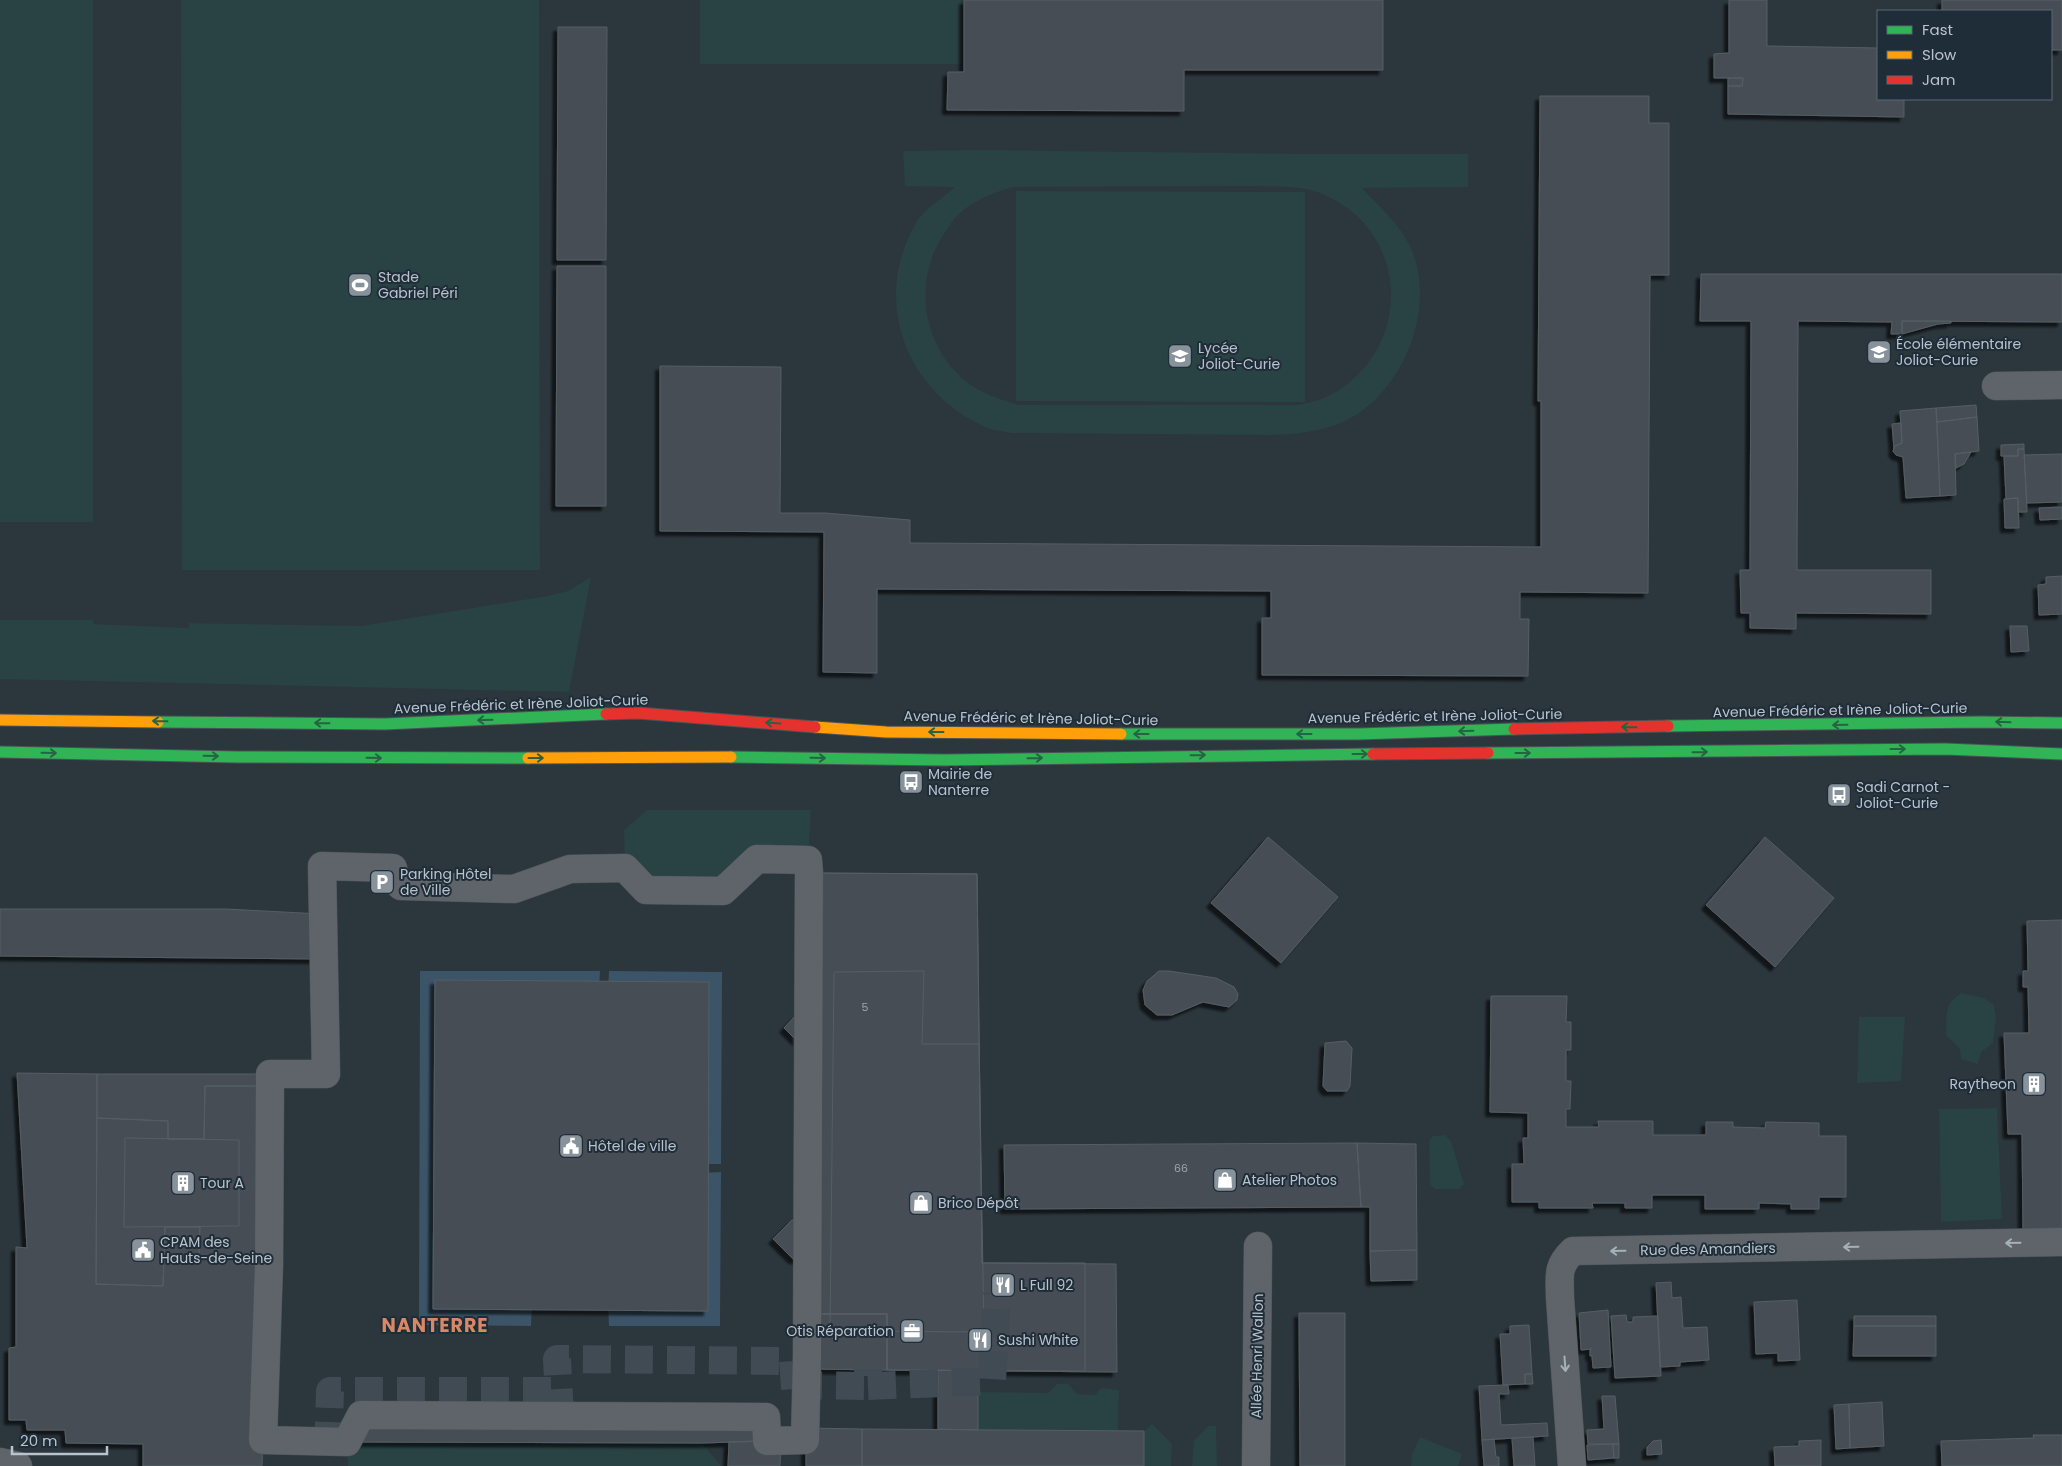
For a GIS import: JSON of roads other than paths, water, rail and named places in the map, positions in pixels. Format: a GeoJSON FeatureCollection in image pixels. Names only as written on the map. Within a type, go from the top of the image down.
{"type":"FeatureCollection","features":[{"type":"Feature","properties":{"kind":"main road","name":"Avenue Frédéric et Irène Joliot-Curie"},"geometry":{"type":"LineString","coordinates":[[0,720],[385,724],[638,713],[886,732],[1150,734],[1358,734],[1622,726],[1715,728],[1982,722],[2062,723]]}},
{"type":"Feature","properties":{"kind":"main road"},"geometry":{"type":"LineString","coordinates":[[0,752],[237,757],[713,757],[945,760],[1207,754],[1670,752],[1844,749],[1944,749],[2062,754]]}},
{"type":"Feature","properties":{"kind":"street"},"geometry":{"type":"LineString","coordinates":[[1996,386],[2062,385]]}},
{"type":"Feature","properties":{"kind":"street"},"geometry":{"type":"LineString","coordinates":[[757,859],[808,860],[807,1356],[805,1440],[790,1440],[767,1441],[766,1418],[362,1415],[347,1442],[263,1440],[269,1265],[270,1074],[326,1074],[322,866],[394,868],[396,881],[402,886],[514,889],[570,869],[625,868],[646,890],[723,891],[757,859]]}},
{"type":"Feature","properties":{"kind":"street","name":"Rue des Amandiers"},"geometry":{"type":"LineString","coordinates":[[1572,1466],[1560,1298],[1560,1272],[1564,1260],[1573,1251],[2062,1242]]}},
{"type":"Feature","properties":{"kind":"street","name":"Allée Henri Wallon"},"geometry":{"type":"LineString","coordinates":[[1256,1466],[1258,1246]]}},
{"type":"Feature","properties":{"kind":"street"},"geometry":{"type":"LineString","coordinates":[[0,1462],[18,1466]]}},
{"type":"Feature","properties":{"kind":"water"},"geometry":{"type":"Polygon","coordinates":[[[420,971],[600,971],[599,990],[532,1301],[531,1326],[419,1325],[420,971]]]}},
{"type":"Feature","properties":{"kind":"water"},"geometry":{"type":"Polygon","coordinates":[[[609,971],[722,972],[721,1164],[701,1164],[608,990],[609,971]]]}},
{"type":"Feature","properties":{"kind":"water"},"geometry":{"type":"Polygon","coordinates":[[[721,1172],[720,1326],[609,1326],[608,1302],[701,1173],[721,1172]]]}},
{"type":"Feature","properties":{"kind":"tunnel"},"geometry":{"type":"LineString","coordinates":[[868,1386],[992,1381],[997,1293]]}},
{"type":"Feature","properties":{"kind":"tunnel"},"geometry":{"type":"LineString","coordinates":[[560,1417],[557,1359],[793,1361],[796,1399]]}},
{"type":"Feature","properties":{"kind":"tunnel"},"geometry":{"type":"LineString","coordinates":[[794,1385],[868,1386],[868,1369]]}},
{"type":"Feature","properties":{"kind":"tunnel"},"geometry":{"type":"LineString","coordinates":[[328,1450],[330,1391],[559,1391]]}},
{"type":"Feature","properties":{"kind":"place","name":"Stade Gabriel Péri"},"geometry":{"type":"Point","coordinates":[360,285]}},
{"type":"Feature","properties":{"kind":"place","name":"École élémentaire Joliot-Curie"},"geometry":{"type":"Point","coordinates":[1879,352]}},
{"type":"Feature","properties":{"kind":"place","name":"Lycée Joliot-Curie"},"geometry":{"type":"Point","coordinates":[1180,356]}},
{"type":"Feature","properties":{"kind":"place","name":"Mairie de Nanterre"},"geometry":{"type":"Point","coordinates":[911,782]}},
{"type":"Feature","properties":{"kind":"place","name":"Sadi Carnot - Joliot-Curie"},"geometry":{"type":"Point","coordinates":[1839,795]}},
{"type":"Feature","properties":{"kind":"place","name":"Parking Hôtel de Ville"},"geometry":{"type":"Point","coordinates":[382,882]}},
{"type":"Feature","properties":{"kind":"place","name":"Raytheon"},"geometry":{"type":"Point","coordinates":[2034,1084]}},
{"type":"Feature","properties":{"kind":"place","name":"Hôtel de ville"},"geometry":{"type":"Point","coordinates":[571,1146]}},
{"type":"Feature","properties":{"kind":"place","name":"Atelier Photos"},"geometry":{"type":"Point","coordinates":[1225,1180]}},
{"type":"Feature","properties":{"kind":"place","name":"Tour A"},"geometry":{"type":"Point","coordinates":[183,1183]}},
{"type":"Feature","properties":{"kind":"place","name":"Brico Dépôt"},"geometry":{"type":"Point","coordinates":[921,1203]}},
{"type":"Feature","properties":{"kind":"place","name":"CPAM des Hauts-de-Seine"},"geometry":{"type":"Point","coordinates":[143,1250]}},
{"type":"Feature","properties":{"kind":"place","name":"L Full 92"},"geometry":{"type":"Point","coordinates":[1003,1285]}},
{"type":"Feature","properties":{"kind":"place","name":"Otis Réparation"},"geometry":{"type":"Point","coordinates":[912,1331]}},
{"type":"Feature","properties":{"kind":"place","name":"Sushi White"},"geometry":{"type":"Point","coordinates":[980,1340]}},
{"type":"Feature","properties":{"kind":"district","name":"NANTERRE"},"geometry":{"type":"Point","coordinates":[435,1325]}}]}
